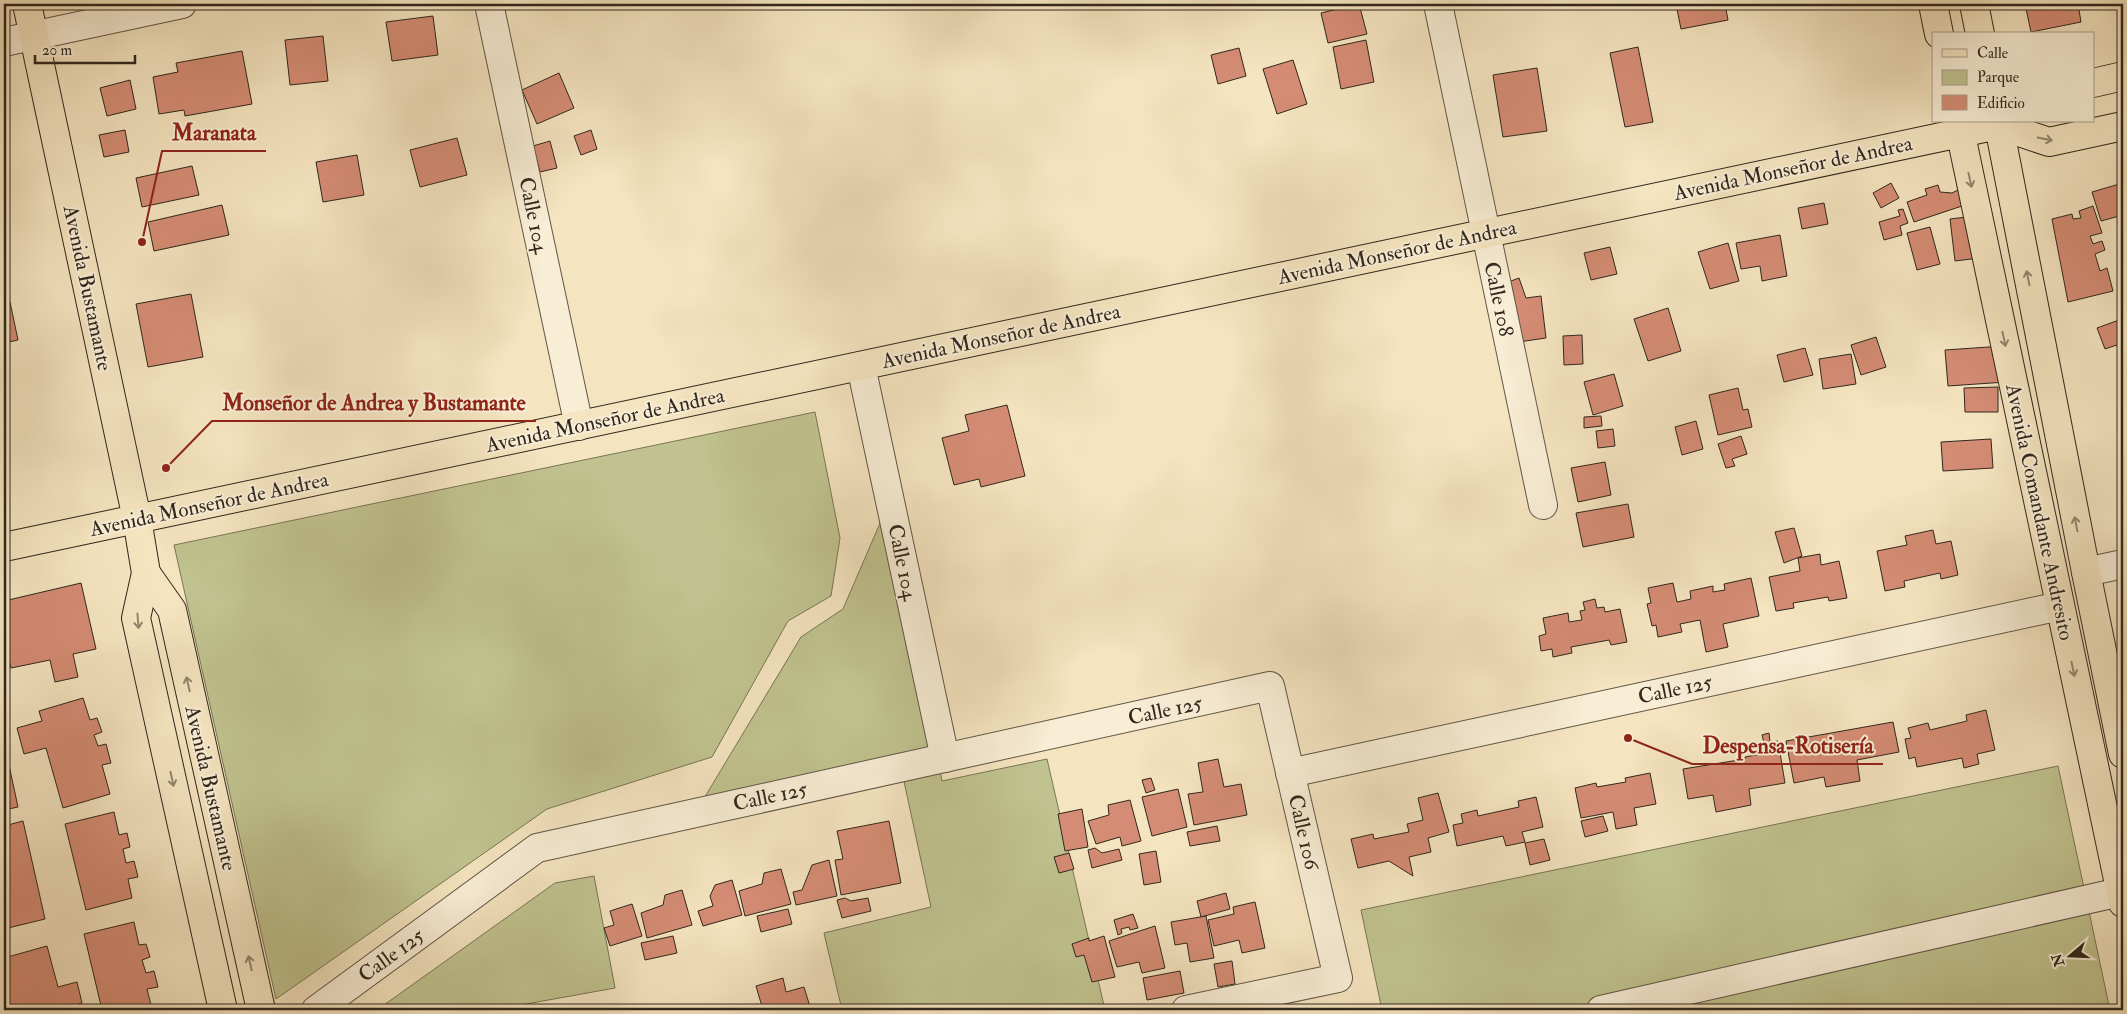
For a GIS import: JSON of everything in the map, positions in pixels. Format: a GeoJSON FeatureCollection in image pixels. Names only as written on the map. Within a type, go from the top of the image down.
{"type":"FeatureCollection","features":[{"type":"Feature","properties":{"kind":"main road","name":"Avenida Bustamante"},"geometry":{"type":"LineString","coordinates":[[27,4],[137,519],[146,573],[136,618],[223,1010]]}},
{"type":"Feature","properties":{"kind":"main road"},"geometry":{"type":"LineString","coordinates":[[1932,4],[1939,32]]}},
{"type":"Feature","properties":{"kind":"main road"},"geometry":{"type":"LineString","coordinates":[[1974,4],[1980,32]]}},
{"type":"Feature","properties":{"kind":"main road"},"geometry":{"type":"LineString","coordinates":[[2094,83],[2123,76]]}},
{"type":"Feature","properties":{"kind":"main road","name":"Avenida Monseñor de Andrea"},"geometry":{"type":"LineString","coordinates":[[4,547],[1485,234],[1959,127],[2000,122],[2049,142],[2123,126]]}},
{"type":"Feature","properties":{"kind":"main road","name":"Avenida Comandante Andresito"},"geometry":{"type":"LineString","coordinates":[[2000,122],[2086,572],[2123,754]]}},
{"type":"Feature","properties":{"kind":"main road","name":"Avenida Comandante Andresito"},"geometry":{"type":"LineString","coordinates":[[1959,127],[2122,898]]}},
{"type":"Feature","properties":{"kind":"main road","name":"Avenida Bustamante"},"geometry":{"type":"LineString","coordinates":[[146,573],[172,610],[261,1010]]}},
{"type":"Feature","properties":{"kind":"street"},"geometry":{"type":"LineString","coordinates":[[4,42],[182,4]]}},
{"type":"Feature","properties":{"kind":"street","name":"Calle 104"},"geometry":{"type":"LineString","coordinates":[[489,4],[579,426]]}},
{"type":"Feature","properties":{"kind":"street","name":"Calle 108"},"geometry":{"type":"LineString","coordinates":[[1438,4],[1543,505]]}},
{"type":"Feature","properties":{"kind":"street","name":"Calle 104"},"geometry":{"type":"LineString","coordinates":[[861,366],[945,758]]}},
{"type":"Feature","properties":{"kind":"street"},"geometry":{"type":"LineString","coordinates":[[2086,572],[2123,564]]}},
{"type":"Feature","properties":{"kind":"street","name":"Calle 125"},"geometry":{"type":"LineString","coordinates":[[1290,772],[2060,606]]}},
{"type":"Feature","properties":{"kind":"street","name":"Calle 125"},"geometry":{"type":"LineString","coordinates":[[316,1010],[537,848],[1270,686]]}},
{"type":"Feature","properties":{"kind":"street","name":"Calle 106"},"geometry":{"type":"LineString","coordinates":[[1186,1010],[1338,978],[1270,686]]}},
{"type":"Feature","properties":{"kind":"street"},"geometry":{"type":"LineString","coordinates":[[1601,1010],[2122,898]]}},
{"type":"Feature","properties":{"kind":"green space"},"geometry":{"type":"Polygon","coordinates":[[[815,412],[840,538],[831,596],[788,621],[712,757],[547,809],[276,999],[174,545],[815,412]]]}},
{"type":"Feature","properties":{"kind":"green space"},"geometry":{"type":"Polygon","coordinates":[[[887,507],[942,781],[1047,759],[1105,1010],[842,1010],[824,933],[931,907],[899,758],[703,800],[801,637],[843,609],[887,507]]]}},
{"type":"Feature","properties":{"kind":"green space"},"geometry":{"type":"Polygon","coordinates":[[[2058,766],[2110,1010],[1382,1010],[1361,910],[2058,766]]]}},
{"type":"Feature","properties":{"kind":"green space"},"geometry":{"type":"Polygon","coordinates":[[[594,876],[615,988],[493,1010],[377,1010],[555,883],[594,876]]]}},
{"type":"Feature","properties":{"kind":"building"},"geometry":{"type":"Polygon","coordinates":[[[1359,4],[1367,34],[1328,43],[1321,13],[1359,4]]]}},
{"type":"Feature","properties":{"kind":"building"},"geometry":{"type":"Polygon","coordinates":[[[1676,4],[1725,4],[1728,20],[1681,29],[1676,4]]]}},
{"type":"Feature","properties":{"kind":"building"},"geometry":{"type":"Polygon","coordinates":[[[2025,4],[2078,4],[2081,22],[2031,32],[2025,4]]]}},
{"type":"Feature","properties":{"kind":"building"},"geometry":{"type":"Polygon","coordinates":[[[433,16],[438,55],[392,61],[386,22],[433,16]]]}},
{"type":"Feature","properties":{"kind":"building"},"geometry":{"type":"Polygon","coordinates":[[[323,36],[328,81],[290,85],[285,40],[323,36]]]}},
{"type":"Feature","properties":{"kind":"building"},"geometry":{"type":"Polygon","coordinates":[[[1366,40],[1374,82],[1341,89],[1333,47],[1366,40]]]}},
{"type":"Feature","properties":{"kind":"building"},"geometry":{"type":"Polygon","coordinates":[[[1638,47],[1653,122],[1625,127],[1610,53],[1638,47]]]}},
{"type":"Feature","properties":{"kind":"building"},"geometry":{"type":"Polygon","coordinates":[[[1239,48],[1246,76],[1218,84],[1211,55],[1239,48]]]}},
{"type":"Feature","properties":{"kind":"building"},"geometry":{"type":"Polygon","coordinates":[[[242,51],[252,104],[185,116],[184,110],[159,114],[153,77],[178,72],[176,63],[242,51]]]}},
{"type":"Feature","properties":{"kind":"building"},"geometry":{"type":"Polygon","coordinates":[[[1293,60],[1307,104],[1277,114],[1263,69],[1293,60]]]}},
{"type":"Feature","properties":{"kind":"building"},"geometry":{"type":"Polygon","coordinates":[[[1537,68],[1547,131],[1503,137],[1493,75],[1537,68]]]}},
{"type":"Feature","properties":{"kind":"building"},"geometry":{"type":"Polygon","coordinates":[[[559,73],[574,108],[537,124],[522,90],[559,73]]]}},
{"type":"Feature","properties":{"kind":"building"},"geometry":{"type":"Polygon","coordinates":[[[130,80],[136,109],[107,116],[100,88],[130,80]]]}},
{"type":"Feature","properties":{"kind":"building"},"geometry":{"type":"Polygon","coordinates":[[[125,130],[129,152],[104,157],[99,135],[125,130]]]}},
{"type":"Feature","properties":{"kind":"building"},"geometry":{"type":"Polygon","coordinates":[[[591,130],[597,149],[581,155],[574,136],[591,130]]]}},
{"type":"Feature","properties":{"kind":"building"},"geometry":{"type":"Polygon","coordinates":[[[457,138],[467,175],[420,187],[410,150],[457,138]]]}},
{"type":"Feature","properties":{"kind":"building"},"geometry":{"type":"Polygon","coordinates":[[[550,141],[557,168],[540,172],[533,146],[550,141]]]}},
{"type":"Feature","properties":{"kind":"building"},"geometry":{"type":"Polygon","coordinates":[[[357,155],[364,195],[323,202],[316,162],[357,155]]]}},
{"type":"Feature","properties":{"kind":"building"},"geometry":{"type":"Polygon","coordinates":[[[192,166],[199,195],[142,207],[136,178],[192,166]]]}},
{"type":"Feature","properties":{"kind":"building"},"geometry":{"type":"Polygon","coordinates":[[[1891,183],[1899,198],[1881,208],[1873,193],[1891,183]]]}},
{"type":"Feature","properties":{"kind":"building"},"geometry":{"type":"Polygon","coordinates":[[[2123,183],[2123,215],[2101,221],[2092,192],[2123,183]]]}},
{"type":"Feature","properties":{"kind":"building"},"geometry":{"type":"Polygon","coordinates":[[[1938,185],[1940,192],[1952,193],[1958,190],[1957,186],[1962,185],[1968,204],[1914,222],[1907,202],[1927,195],[1925,189],[1938,185]]]}},
{"type":"Feature","properties":{"kind":"building"},"geometry":{"type":"Polygon","coordinates":[[[1824,203],[1828,224],[1802,229],[1798,208],[1824,203]]]}},
{"type":"Feature","properties":{"kind":"building"},"geometry":{"type":"Polygon","coordinates":[[[222,205],[229,235],[154,251],[148,222],[222,205]]]}},
{"type":"Feature","properties":{"kind":"building"},"geometry":{"type":"Polygon","coordinates":[[[2093,206],[2102,233],[2090,236],[2093,244],[2102,241],[2105,250],[2095,254],[2100,271],[2107,268],[2113,291],[2068,302],[2052,219],[2072,214],[2073,219],[2081,218],[2079,211],[2093,206]]]}},
{"type":"Feature","properties":{"kind":"building"},"geometry":{"type":"Polygon","coordinates":[[[1903,209],[1908,223],[1900,226],[1902,235],[1884,240],[1879,222],[1900,216],[1898,210],[1903,209]]]}},
{"type":"Feature","properties":{"kind":"building"},"geometry":{"type":"Polygon","coordinates":[[[1975,216],[1979,258],[1955,261],[1950,219],[1975,216]]]}},
{"type":"Feature","properties":{"kind":"building"},"geometry":{"type":"Polygon","coordinates":[[[1930,227],[1940,264],[1917,270],[1907,233],[1930,227]]]}},
{"type":"Feature","properties":{"kind":"building"},"geometry":{"type":"Polygon","coordinates":[[[1780,235],[1787,276],[1762,281],[1760,266],[1741,269],[1736,243],[1780,235]]]}},
{"type":"Feature","properties":{"kind":"building"},"geometry":{"type":"Polygon","coordinates":[[[1728,243],[1739,281],[1710,289],[1698,252],[1728,243]]]}},
{"type":"Feature","properties":{"kind":"building"},"geometry":{"type":"Polygon","coordinates":[[[1610,247],[1617,274],[1591,280],[1584,253],[1610,247]]]}},
{"type":"Feature","properties":{"kind":"building"},"geometry":{"type":"Polygon","coordinates":[[[1519,278],[1526,298],[1541,296],[1546,338],[1512,343],[1503,284],[1519,278]]]}},
{"type":"Feature","properties":{"kind":"building"},"geometry":{"type":"Polygon","coordinates":[[[191,294],[203,357],[148,367],[136,304],[191,294]]]}},
{"type":"Feature","properties":{"kind":"building"},"geometry":{"type":"Polygon","coordinates":[[[10,302],[18,340],[4,343],[4,303],[10,302]]]}},
{"type":"Feature","properties":{"kind":"building"},"geometry":{"type":"Polygon","coordinates":[[[1668,308],[1681,351],[1648,361],[1634,319],[1668,308]]]}},
{"type":"Feature","properties":{"kind":"building"},"geometry":{"type":"Polygon","coordinates":[[[2119,320],[2123,333],[2123,343],[2105,349],[2097,328],[2119,320]]]}},
{"type":"Feature","properties":{"kind":"building"},"geometry":{"type":"Polygon","coordinates":[[[1582,335],[1583,364],[1564,365],[1563,336],[1582,335]]]}},
{"type":"Feature","properties":{"kind":"building"},"geometry":{"type":"Polygon","coordinates":[[[1876,337],[1886,367],[1861,375],[1851,345],[1876,337]]]}},
{"type":"Feature","properties":{"kind":"building"},"geometry":{"type":"Polygon","coordinates":[[[2003,346],[2006,382],[1948,386],[1945,350],[2003,346]]]}},
{"type":"Feature","properties":{"kind":"building"},"geometry":{"type":"Polygon","coordinates":[[[1805,348],[1813,375],[1784,382],[1777,355],[1805,348]]]}},
{"type":"Feature","properties":{"kind":"building"},"geometry":{"type":"Polygon","coordinates":[[[1851,354],[1856,384],[1823,389],[1819,359],[1851,354]]]}},
{"type":"Feature","properties":{"kind":"building"},"geometry":{"type":"Polygon","coordinates":[[[1614,374],[1623,406],[1593,415],[1584,382],[1614,374]]]}},
{"type":"Feature","properties":{"kind":"building"},"geometry":{"type":"Polygon","coordinates":[[[1998,387],[1998,412],[1965,412],[1964,388],[1998,387]]]}},
{"type":"Feature","properties":{"kind":"building"},"geometry":{"type":"Polygon","coordinates":[[[1738,388],[1743,410],[1748,409],[1752,427],[1718,435],[1709,395],[1738,388]]]}},
{"type":"Feature","properties":{"kind":"building"},"geometry":{"type":"Polygon","coordinates":[[[1007,405],[1025,476],[981,487],[979,479],[954,485],[942,438],[969,431],[965,415],[1007,405]]]}},
{"type":"Feature","properties":{"kind":"building"},"geometry":{"type":"Polygon","coordinates":[[[1601,416],[1602,426],[1584,428],[1584,417],[1601,416]]]}},
{"type":"Feature","properties":{"kind":"building"},"geometry":{"type":"Polygon","coordinates":[[[1696,421],[1703,449],[1682,455],[1675,427],[1696,421]]]}},
{"type":"Feature","properties":{"kind":"building"},"geometry":{"type":"Polygon","coordinates":[[[1613,429],[1615,446],[1598,448],[1596,431],[1613,429]]]}},
{"type":"Feature","properties":{"kind":"building"},"geometry":{"type":"Polygon","coordinates":[[[1741,436],[1747,454],[1732,459],[1735,466],[1726,468],[1718,444],[1741,436]]]}},
{"type":"Feature","properties":{"kind":"building"},"geometry":{"type":"Polygon","coordinates":[[[1991,439],[1993,468],[1943,471],[1941,442],[1991,439]]]}},
{"type":"Feature","properties":{"kind":"building"},"geometry":{"type":"Polygon","coordinates":[[[1605,462],[1611,495],[1578,502],[1571,468],[1605,462]]]}},
{"type":"Feature","properties":{"kind":"building"},"geometry":{"type":"Polygon","coordinates":[[[1628,504],[1634,537],[1583,547],[1576,513],[1628,504]]]}},
{"type":"Feature","properties":{"kind":"building"},"geometry":{"type":"Polygon","coordinates":[[[1794,528],[1802,556],[1784,563],[1775,532],[1794,528]]]}},
{"type":"Feature","properties":{"kind":"building"},"geometry":{"type":"Polygon","coordinates":[[[1933,530],[1936,544],[1951,541],[1958,575],[1941,579],[1940,573],[1904,581],[1905,587],[1885,591],[1877,551],[1907,545],[1905,536],[1933,530]]]}},
{"type":"Feature","properties":{"kind":"building"},"geometry":{"type":"Polygon","coordinates":[[[1820,554],[1821,565],[1839,561],[1847,598],[1829,601],[1828,597],[1793,603],[1794,608],[1776,611],[1769,577],[1800,571],[1798,558],[1820,554]]]}},
{"type":"Feature","properties":{"kind":"building"},"geometry":{"type":"Polygon","coordinates":[[[1751,578],[1759,616],[1723,624],[1728,647],[1706,652],[1700,620],[1680,624],[1682,632],[1658,637],[1656,625],[1652,626],[1647,604],[1651,603],[1648,588],[1673,583],[1677,602],[1691,599],[1690,591],[1713,586],[1713,592],[1725,590],[1724,584],[1751,578]]]}},
{"type":"Feature","properties":{"kind":"building"},"geometry":{"type":"Polygon","coordinates":[[[81,583],[96,649],[73,654],[78,677],[55,682],[50,660],[11,668],[4,638],[4,601],[81,583]]]}},
{"type":"Feature","properties":{"kind":"building"},"geometry":{"type":"Polygon","coordinates":[[[1595,599],[1597,608],[1604,607],[1605,612],[1620,609],[1627,642],[1611,645],[1609,640],[1571,647],[1572,653],[1553,657],[1552,649],[1541,651],[1539,636],[1546,634],[1543,618],[1568,613],[1569,622],[1582,620],[1580,611],[1585,610],[1583,602],[1595,599]]]}},
{"type":"Feature","properties":{"kind":"building"},"geometry":{"type":"Polygon","coordinates":[[[83,698],[90,720],[97,718],[102,732],[94,735],[98,746],[106,744],[111,763],[102,765],[110,794],[63,808],[46,748],[24,754],[17,728],[42,721],[39,711],[83,698]]]}},
{"type":"Feature","properties":{"kind":"building"},"geometry":{"type":"Polygon","coordinates":[[[1986,710],[1995,750],[1977,754],[1979,764],[1964,768],[1962,758],[1917,767],[1915,757],[1909,759],[1905,739],[1911,738],[1908,728],[1928,723],[1930,730],[1967,721],[1966,715],[1986,710]]]}},
{"type":"Feature","properties":{"kind":"building"},"geometry":{"type":"Polygon","coordinates":[[[1893,722],[1899,752],[1857,760],[1860,781],[1826,787],[1824,777],[1794,783],[1786,741],[1893,722]]]}},
{"type":"Feature","properties":{"kind":"building"},"geometry":{"type":"Polygon","coordinates":[[[1769,733],[1770,742],[1778,741],[1785,783],[1749,789],[1751,805],[1716,812],[1713,795],[1688,799],[1683,769],[1745,759],[1745,757],[1761,754],[1760,743],[1764,743],[1762,735],[1769,733]]]}},
{"type":"Feature","properties":{"kind":"building"},"geometry":{"type":"Polygon","coordinates":[[[4,742],[18,807],[4,810],[4,742]]]}},
{"type":"Feature","properties":{"kind":"building"},"geometry":{"type":"Polygon","coordinates":[[[1218,759],[1224,787],[1241,784],[1247,815],[1194,825],[1188,794],[1203,792],[1198,763],[1218,759]]]}},
{"type":"Feature","properties":{"kind":"building"},"geometry":{"type":"Polygon","coordinates":[[[1650,773],[1656,804],[1634,808],[1637,825],[1616,829],[1613,812],[1581,818],[1575,788],[1596,783],[1597,787],[1626,782],[1625,778],[1650,773]]]}},
{"type":"Feature","properties":{"kind":"building"},"geometry":{"type":"Polygon","coordinates":[[[1151,778],[1155,790],[1146,793],[1142,780],[1151,778]]]}},
{"type":"Feature","properties":{"kind":"building"},"geometry":{"type":"Polygon","coordinates":[[[1178,789],[1187,827],[1152,836],[1142,797],[1178,789]]]}},
{"type":"Feature","properties":{"kind":"building"},"geometry":{"type":"Polygon","coordinates":[[[1438,793],[1449,832],[1428,838],[1431,852],[1409,857],[1413,876],[1389,861],[1358,868],[1351,839],[1373,834],[1374,839],[1409,832],[1407,824],[1423,820],[1418,798],[1438,793]]]}},
{"type":"Feature","properties":{"kind":"building"},"geometry":{"type":"Polygon","coordinates":[[[1536,797],[1543,827],[1522,832],[1525,842],[1506,846],[1503,836],[1457,846],[1453,825],[1463,823],[1461,814],[1477,810],[1478,816],[1519,807],[1518,801],[1536,797]]]}},
{"type":"Feature","properties":{"kind":"building"},"geometry":{"type":"Polygon","coordinates":[[[1130,800],[1141,841],[1122,846],[1120,837],[1096,844],[1088,821],[1109,815],[1108,805],[1130,800]]]}},
{"type":"Feature","properties":{"kind":"building"},"geometry":{"type":"Polygon","coordinates":[[[1082,809],[1088,847],[1065,851],[1058,814],[1082,809]]]}},
{"type":"Feature","properties":{"kind":"building"},"geometry":{"type":"Polygon","coordinates":[[[114,812],[119,835],[127,833],[130,847],[123,849],[126,863],[134,861],[138,877],[128,879],[132,898],[86,910],[65,824],[114,812]]]}},
{"type":"Feature","properties":{"kind":"building"},"geometry":{"type":"Polygon","coordinates":[[[1603,816],[1608,831],[1585,837],[1581,821],[1603,816]]]}},
{"type":"Feature","properties":{"kind":"building"},"geometry":{"type":"Polygon","coordinates":[[[23,821],[45,919],[4,929],[4,826],[23,821]]]}},
{"type":"Feature","properties":{"kind":"building"},"geometry":{"type":"Polygon","coordinates":[[[889,821],[901,883],[841,895],[835,860],[843,859],[837,831],[889,821]]]}},
{"type":"Feature","properties":{"kind":"building"},"geometry":{"type":"Polygon","coordinates":[[[1217,826],[1220,841],[1190,846],[1187,832],[1217,826]]]}},
{"type":"Feature","properties":{"kind":"building"},"geometry":{"type":"Polygon","coordinates":[[[1544,839],[1550,860],[1530,865],[1525,843],[1544,839]]]}},
{"type":"Feature","properties":{"kind":"building"},"geometry":{"type":"Polygon","coordinates":[[[1095,848],[1102,853],[1119,849],[1122,860],[1092,868],[1088,850],[1095,848]]]}},
{"type":"Feature","properties":{"kind":"building"},"geometry":{"type":"Polygon","coordinates":[[[1156,851],[1161,882],[1144,885],[1139,854],[1156,851]]]}},
{"type":"Feature","properties":{"kind":"building"},"geometry":{"type":"Polygon","coordinates":[[[1069,853],[1074,869],[1059,873],[1054,857],[1069,853]]]}},
{"type":"Feature","properties":{"kind":"building"},"geometry":{"type":"Polygon","coordinates":[[[829,860],[837,896],[796,905],[793,892],[802,890],[812,865],[829,860]]]}},
{"type":"Feature","properties":{"kind":"building"},"geometry":{"type":"Polygon","coordinates":[[[781,869],[791,904],[745,916],[739,891],[762,884],[764,873],[781,869]]]}},
{"type":"Feature","properties":{"kind":"building"},"geometry":{"type":"Polygon","coordinates":[[[732,880],[742,915],[703,926],[698,911],[713,906],[710,896],[715,885],[732,880]]]}},
{"type":"Feature","properties":{"kind":"building"},"geometry":{"type":"Polygon","coordinates":[[[682,890],[692,925],[647,938],[641,913],[663,905],[665,895],[682,890]]]}},
{"type":"Feature","properties":{"kind":"building"},"geometry":{"type":"Polygon","coordinates":[[[1226,893],[1230,909],[1201,917],[1197,901],[1226,893]]]}},
{"type":"Feature","properties":{"kind":"building"},"geometry":{"type":"Polygon","coordinates":[[[845,898],[851,901],[868,898],[871,911],[842,918],[837,900],[845,898]]]}},
{"type":"Feature","properties":{"kind":"building"},"geometry":{"type":"Polygon","coordinates":[[[1255,902],[1265,948],[1242,953],[1239,940],[1214,946],[1208,920],[1234,914],[1233,907],[1255,902]]]}},
{"type":"Feature","properties":{"kind":"building"},"geometry":{"type":"Polygon","coordinates":[[[632,904],[642,936],[610,946],[604,928],[614,925],[610,911],[632,904]]]}},
{"type":"Feature","properties":{"kind":"building"},"geometry":{"type":"Polygon","coordinates":[[[788,909],[792,924],[761,932],[757,916],[788,909]]]}},
{"type":"Feature","properties":{"kind":"building"},"geometry":{"type":"Polygon","coordinates":[[[1133,914],[1138,928],[1130,930],[1129,927],[1121,929],[1122,933],[1118,935],[1114,920],[1133,914]]]}},
{"type":"Feature","properties":{"kind":"building"},"geometry":{"type":"Polygon","coordinates":[[[1206,916],[1214,958],[1190,962],[1187,943],[1175,945],[1171,922],[1206,916]]]}},
{"type":"Feature","properties":{"kind":"building"},"geometry":{"type":"Polygon","coordinates":[[[134,922],[139,945],[146,944],[150,957],[142,960],[146,973],[154,971],[158,987],[147,989],[152,1009],[102,1010],[84,934],[134,922]]]}},
{"type":"Feature","properties":{"kind":"building"},"geometry":{"type":"Polygon","coordinates":[[[1155,926],[1165,968],[1142,973],[1139,962],[1117,967],[1109,941],[1155,926]]]}},
{"type":"Feature","properties":{"kind":"building"},"geometry":{"type":"Polygon","coordinates":[[[673,936],[677,953],[645,960],[641,943],[673,936]]]}},
{"type":"Feature","properties":{"kind":"building"},"geometry":{"type":"Polygon","coordinates":[[[1104,936],[1115,977],[1092,982],[1084,955],[1076,957],[1072,944],[1089,938],[1089,941],[1104,936]]]}},
{"type":"Feature","properties":{"kind":"building"},"geometry":{"type":"Polygon","coordinates":[[[47,946],[58,987],[77,982],[82,1003],[62,1010],[10,1010],[4,987],[4,958],[47,946]]]}},
{"type":"Feature","properties":{"kind":"building"},"geometry":{"type":"Polygon","coordinates":[[[1232,961],[1235,984],[1218,987],[1214,964],[1232,961]]]}},
{"type":"Feature","properties":{"kind":"building"},"geometry":{"type":"Polygon","coordinates":[[[1180,971],[1184,993],[1147,1000],[1143,978],[1180,971]]]}},
{"type":"Feature","properties":{"kind":"building"},"geometry":{"type":"Polygon","coordinates":[[[783,978],[786,992],[804,987],[811,1010],[763,1010],[756,986],[783,978]]]}},
{"type":"Feature","properties":{"kind":"building"},"geometry":{"type":"Polygon","coordinates":[[[758,1004],[759,1010],[755,1010],[753,1005],[758,1004]]]}},
{"type":"Feature","properties":{"kind":"place","name":"Maranata"},"geometry":{"type":"Point","coordinates":[142,242]}},
{"type":"Feature","properties":{"kind":"place","name":"Monseñor de Andrea y Bustamante"},"geometry":{"type":"Point","coordinates":[166,468]}},
{"type":"Feature","properties":{"kind":"place","name":"Despensa-Rotisería"},"geometry":{"type":"Point","coordinates":[1628,738]}}]}
